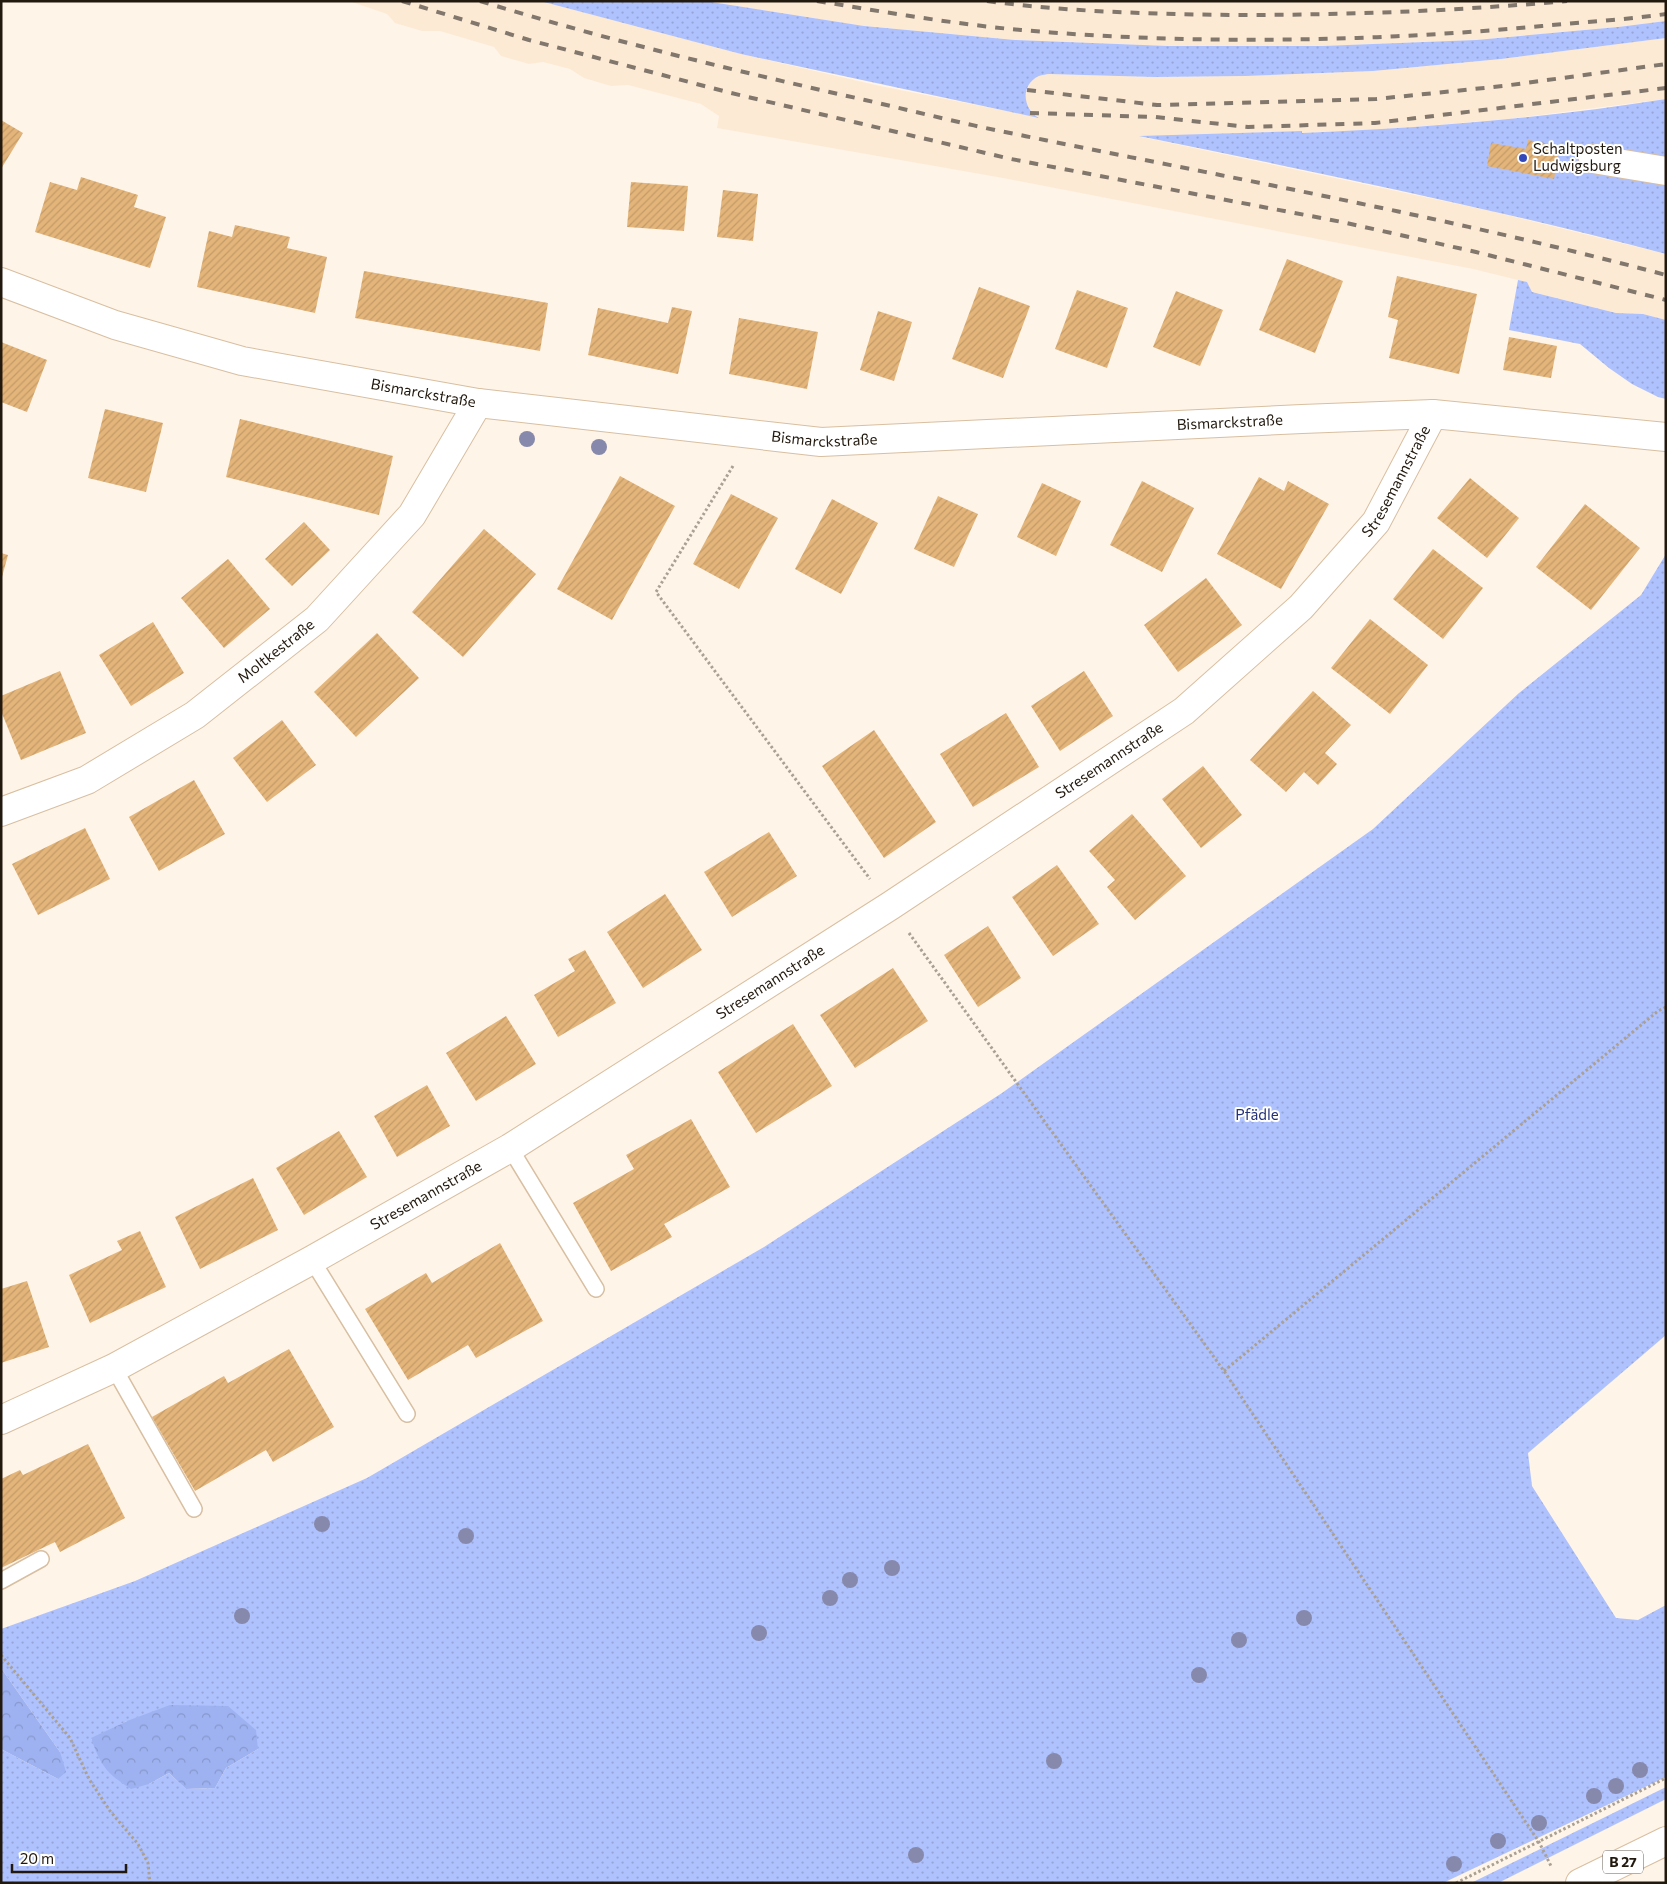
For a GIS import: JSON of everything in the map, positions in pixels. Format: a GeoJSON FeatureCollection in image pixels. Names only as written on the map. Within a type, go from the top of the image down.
{"type":"FeatureCollection","features":[{"type":"Feature","properties":{"kind":"street"},"geometry":{"type":"LineString","coordinates":[[1593,158],[1666,172]]}},
{"type":"Feature","properties":{"kind":"street","name":"Bismarckstraße"},"geometry":{"type":"LineString","coordinates":[[1,282],[115,325],[242,361],[478,404],[821,442],[1433,414],[1666,437]]}},
{"type":"Feature","properties":{"kind":"street","name":"Moltkestraße"},"geometry":{"type":"LineString","coordinates":[[1,812],[87,780],[195,715],[317,619],[412,515],[478,404]]}},
{"type":"Feature","properties":{"kind":"street","name":"Stresemannstraße"},"geometry":{"type":"LineString","coordinates":[[1,1420],[114,1368],[312,1260],[510,1148],[890,906],[1184,711],[1301,607],[1376,522],[1433,414]]}},
{"type":"Feature","properties":{"kind":"street","name":"B 27"},"geometry":{"type":"LineString","coordinates":[[1580,1883],[1666,1841]]}},
{"type":"Feature","properties":{"kind":"lane"},"geometry":{"type":"LineString","coordinates":[[510,1148],[596,1289]]}},
{"type":"Feature","properties":{"kind":"lane"},"geometry":{"type":"LineString","coordinates":[[312,1260],[407,1414]]}},
{"type":"Feature","properties":{"kind":"lane"},"geometry":{"type":"LineString","coordinates":[[114,1368],[194,1509]]}},
{"type":"Feature","properties":{"kind":"lane"},"geometry":{"type":"LineString","coordinates":[[1,1581],[40,1559]]}},
{"type":"Feature","properties":{"kind":"path"},"geometry":{"type":"LineString","coordinates":[[752,434],[656,592],[890,906],[1224,1371],[1539,1842],[1555,1875]]}},
{"type":"Feature","properties":{"kind":"path"},"geometry":{"type":"LineString","coordinates":[[1224,1371],[1658,1011],[1666,1008]]}},
{"type":"Feature","properties":{"kind":"path"},"geometry":{"type":"LineString","coordinates":[[1,1655],[70,1738],[89,1780],[110,1810],[138,1844],[148,1863],[150,1883]]}},
{"type":"Feature","properties":{"kind":"path"},"geometry":{"type":"LineString","coordinates":[[1456,1883],[1666,1778]]}},
{"type":"Feature","properties":{"kind":"shaded area"},"geometry":{"type":"Polygon","coordinates":[[[349,1],[540,1],[741,54],[880,86],[1037,117],[1027,108],[1025,102],[1027,90],[1032,79],[1049,74],[1154,77],[1373,71],[1501,59],[1666,38],[1666,99],[1508,119],[1378,130],[1142,137],[1486,210],[1666,254],[1666,320],[1643,314],[1616,313],[1532,292],[1526,282],[1473,269],[1003,178],[717,128],[719,116],[701,104],[628,85],[611,86],[584,78],[570,69],[543,62],[529,64],[501,56],[494,47],[440,31],[422,31],[395,23],[387,14],[349,1]]]}},
{"type":"Feature","properties":{"kind":"shaded area"},"geometry":{"type":"Polygon","coordinates":[[[705,1],[1666,1],[1666,21],[1476,40],[1322,46],[1168,46],[1015,40],[864,26],[705,1]]]}},
{"type":"Feature","properties":{"kind":"green space"},"geometry":{"type":"Polygon","coordinates":[[[540,1],[705,1],[864,26],[1015,40],[1168,46],[1322,46],[1476,40],[1666,21],[1666,38],[1501,59],[1373,71],[1245,76],[1041,75],[1030,84],[1026,94],[1030,110],[1039,118],[741,54],[540,1]]]}},
{"type":"Feature","properties":{"kind":"green space"},"geometry":{"type":"Polygon","coordinates":[[[1666,99],[1666,254],[1469,206],[1139,136],[1302,131],[1302,133],[1439,125],[1576,112],[1666,99]]]}},
{"type":"Feature","properties":{"kind":"green space"},"geometry":{"type":"Polygon","coordinates":[[[1518,280],[1527,282],[1532,292],[1616,313],[1643,314],[1666,320],[1666,399],[1632,384],[1580,344],[1509,330],[1518,280]]]}},
{"type":"Feature","properties":{"kind":"green space","name":"Pfädle"},"geometry":{"type":"Polygon","coordinates":[[[1666,554],[1666,1335],[1528,1453],[1532,1486],[1616,1618],[1638,1620],[1666,1605],[1666,1777],[1443,1883],[1,1883],[1,1749],[58,1779],[60,1752],[1,1668],[1,1629],[135,1581],[367,1478],[764,1247],[1002,1093],[1373,829],[1519,693],[1641,595],[1666,554]],[[127,1721],[91,1739],[149,1784],[169,1773],[186,1789],[215,1788],[226,1768],[258,1749],[127,1721]]]}},
{"type":"Feature","properties":{"kind":"green space"},"geometry":{"type":"Polygon","coordinates":[[[1,1668],[60,1752],[66,1772],[58,1779],[1,1749],[1,1668]]]}},
{"type":"Feature","properties":{"kind":"green space"},"geometry":{"type":"Polygon","coordinates":[[[170,1705],[228,1706],[256,1730],[258,1749],[226,1768],[215,1788],[186,1789],[169,1773],[149,1784],[131,1789],[105,1768],[91,1738],[127,1721],[170,1705]]]}},
{"type":"Feature","properties":{"kind":"green space"},"geometry":{"type":"Polygon","coordinates":[[[1666,1787],[1666,1799],[1498,1883],[1471,1883],[1666,1787]]]}},
{"type":"Feature","properties":{"kind":"building"},"geometry":{"type":"Polygon","coordinates":[[[1,120],[23,133],[1,169],[1,120]]]}},
{"type":"Feature","properties":{"kind":"building","name":"Schaltposten Ludwigsburg"},"geometry":{"type":"Polygon","coordinates":[[[1528,140],[1560,146],[1554,179],[1487,166],[1491,143],[1526,149],[1528,140]]]}},
{"type":"Feature","properties":{"kind":"building"},"geometry":{"type":"Polygon","coordinates":[[[81,177],[138,195],[134,207],[166,217],[150,268],[35,232],[50,182],[77,190],[81,177]]]}},
{"type":"Feature","properties":{"kind":"building"},"geometry":{"type":"Polygon","coordinates":[[[631,182],[688,186],[684,231],[627,227],[631,182]]]}},
{"type":"Feature","properties":{"kind":"building"},"geometry":{"type":"Polygon","coordinates":[[[723,190],[758,194],[753,241],[717,237],[723,190]]]}},
{"type":"Feature","properties":{"kind":"building"},"geometry":{"type":"Polygon","coordinates":[[[235,225],[290,237],[287,248],[327,257],[315,313],[197,287],[209,231],[232,237],[235,225]]]}},
{"type":"Feature","properties":{"kind":"building"},"geometry":{"type":"Polygon","coordinates":[[[1287,259],[1343,281],[1315,353],[1259,330],[1287,259]]]}},
{"type":"Feature","properties":{"kind":"building"},"geometry":{"type":"Polygon","coordinates":[[[364,271],[548,303],[540,351],[355,318],[364,271]]]}},
{"type":"Feature","properties":{"kind":"building"},"geometry":{"type":"Polygon","coordinates":[[[1397,276],[1477,294],[1459,374],[1389,358],[1398,320],[1388,317],[1397,276]]]}},
{"type":"Feature","properties":{"kind":"building"},"geometry":{"type":"Polygon","coordinates":[[[979,287],[1030,306],[1003,378],[952,359],[979,287]]]}},
{"type":"Feature","properties":{"kind":"building"},"geometry":{"type":"Polygon","coordinates":[[[1077,290],[1128,308],[1107,368],[1055,349],[1077,290]]]}},
{"type":"Feature","properties":{"kind":"building"},"geometry":{"type":"Polygon","coordinates":[[[1176,291],[1223,310],[1200,366],[1153,347],[1176,291]]]}},
{"type":"Feature","properties":{"kind":"building"},"geometry":{"type":"Polygon","coordinates":[[[672,307],[692,311],[678,374],[588,355],[598,308],[668,323],[672,307]]]}},
{"type":"Feature","properties":{"kind":"building"},"geometry":{"type":"Polygon","coordinates":[[[878,311],[912,322],[894,381],[860,370],[878,311]]]}},
{"type":"Feature","properties":{"kind":"building"},"geometry":{"type":"Polygon","coordinates":[[[739,318],[818,332],[807,389],[729,374],[739,318]]]}},
{"type":"Feature","properties":{"kind":"building"},"geometry":{"type":"Polygon","coordinates":[[[1509,337],[1557,346],[1551,378],[1503,370],[1509,337]]]}},
{"type":"Feature","properties":{"kind":"building"},"geometry":{"type":"Polygon","coordinates":[[[1,342],[47,360],[27,412],[1,402],[1,342]]]}},
{"type":"Feature","properties":{"kind":"building"},"geometry":{"type":"Polygon","coordinates":[[[105,409],[163,423],[146,492],[88,478],[105,409]]]}},
{"type":"Feature","properties":{"kind":"building"},"geometry":{"type":"Polygon","coordinates":[[[240,419],[393,456],[379,515],[226,477],[240,419]]]}},
{"type":"Feature","properties":{"kind":"building"},"geometry":{"type":"Polygon","coordinates":[[[620,476],[675,506],[612,620],[557,589],[620,476]]]}},
{"type":"Feature","properties":{"kind":"building"},"geometry":{"type":"Polygon","coordinates":[[[1259,477],[1284,491],[1288,481],[1329,504],[1281,589],[1217,554],[1259,477]]]}},
{"type":"Feature","properties":{"kind":"building"},"geometry":{"type":"Polygon","coordinates":[[[1470,478],[1519,518],[1487,558],[1437,518],[1470,478]]]}},
{"type":"Feature","properties":{"kind":"building"},"geometry":{"type":"Polygon","coordinates":[[[1142,481],[1194,508],[1162,572],[1110,545],[1142,481]]]}},
{"type":"Feature","properties":{"kind":"building"},"geometry":{"type":"Polygon","coordinates":[[[1042,483],[1081,501],[1056,556],[1017,537],[1042,483]]]}},
{"type":"Feature","properties":{"kind":"building"},"geometry":{"type":"Polygon","coordinates":[[[731,494],[778,518],[739,589],[693,564],[731,494]]]}},
{"type":"Feature","properties":{"kind":"building"},"geometry":{"type":"Polygon","coordinates":[[[938,496],[978,514],[954,567],[914,549],[938,496]]]}},
{"type":"Feature","properties":{"kind":"building"},"geometry":{"type":"Polygon","coordinates":[[[832,499],[878,523],[841,594],[795,569],[832,499]]]}},
{"type":"Feature","properties":{"kind":"building"},"geometry":{"type":"Polygon","coordinates":[[[1585,504],[1640,548],[1591,610],[1536,567],[1585,504]]]}},
{"type":"Feature","properties":{"kind":"building"},"geometry":{"type":"Polygon","coordinates":[[[304,522],[330,550],[292,586],[265,559],[304,522]]]}},
{"type":"Feature","properties":{"kind":"building"},"geometry":{"type":"Polygon","coordinates":[[[484,529],[536,574],[463,657],[412,612],[484,529]]]}},
{"type":"Feature","properties":{"kind":"building"},"geometry":{"type":"Polygon","coordinates":[[[1433,549],[1483,588],[1443,639],[1393,599],[1433,549]]]}},
{"type":"Feature","properties":{"kind":"building"},"geometry":{"type":"Polygon","coordinates":[[[1,553],[8,555],[2,577],[1,577],[1,553]]]}},
{"type":"Feature","properties":{"kind":"building"},"geometry":{"type":"Polygon","coordinates":[[[228,559],[270,609],[224,648],[181,598],[228,559]]]}},
{"type":"Feature","properties":{"kind":"building"},"geometry":{"type":"Polygon","coordinates":[[[1206,578],[1242,625],[1178,672],[1144,625],[1206,578]]]}},
{"type":"Feature","properties":{"kind":"building"},"geometry":{"type":"Polygon","coordinates":[[[1370,619],[1428,665],[1390,714],[1331,668],[1370,619]]]}},
{"type":"Feature","properties":{"kind":"building"},"geometry":{"type":"Polygon","coordinates":[[[153,622],[184,673],[131,706],[99,655],[153,622]]]}},
{"type":"Feature","properties":{"kind":"building"},"geometry":{"type":"Polygon","coordinates":[[[377,633],[419,678],[356,737],[314,692],[377,633]]]}},
{"type":"Feature","properties":{"kind":"building"},"geometry":{"type":"Polygon","coordinates":[[[60,671],[86,733],[21,760],[1,711],[1,696],[60,671]]]}},
{"type":"Feature","properties":{"kind":"building"},"geometry":{"type":"Polygon","coordinates":[[[1084,671],[1113,716],[1060,751],[1031,706],[1084,671]]]}},
{"type":"Feature","properties":{"kind":"building"},"geometry":{"type":"Polygon","coordinates":[[[1313,691],[1351,725],[1325,753],[1337,764],[1318,785],[1304,772],[1286,792],[1250,760],[1313,691]]]}},
{"type":"Feature","properties":{"kind":"building"},"geometry":{"type":"Polygon","coordinates":[[[1006,713],[1039,767],[973,807],[940,754],[1006,713]]]}},
{"type":"Feature","properties":{"kind":"building"},"geometry":{"type":"Polygon","coordinates":[[[282,720],[316,765],[267,802],[233,758],[282,720]]]}},
{"type":"Feature","properties":{"kind":"building"},"geometry":{"type":"Polygon","coordinates":[[[874,730],[936,822],[884,858],[822,766],[874,730]]]}},
{"type":"Feature","properties":{"kind":"building"},"geometry":{"type":"Polygon","coordinates":[[[1203,766],[1242,815],[1201,848],[1162,799],[1203,766]]]}},
{"type":"Feature","properties":{"kind":"building"},"geometry":{"type":"Polygon","coordinates":[[[194,780],[225,834],[159,871],[129,817],[194,780]]]}},
{"type":"Feature","properties":{"kind":"building"},"geometry":{"type":"Polygon","coordinates":[[[1132,814],[1186,876],[1135,920],[1107,887],[1115,880],[1089,851],[1132,814]]]}},
{"type":"Feature","properties":{"kind":"building"},"geometry":{"type":"Polygon","coordinates":[[[85,828],[110,879],[38,915],[12,864],[85,828]]]}},
{"type":"Feature","properties":{"kind":"building"},"geometry":{"type":"Polygon","coordinates":[[[769,832],[797,876],[732,917],[704,872],[769,832]]]}},
{"type":"Feature","properties":{"kind":"building"},"geometry":{"type":"Polygon","coordinates":[[[1057,865],[1099,924],[1053,956],[1012,897],[1057,865]]]}},
{"type":"Feature","properties":{"kind":"building"},"geometry":{"type":"Polygon","coordinates":[[[665,894],[702,950],[643,988],[607,932],[665,894]]]}},
{"type":"Feature","properties":{"kind":"building"},"geometry":{"type":"Polygon","coordinates":[[[988,926],[1021,978],[978,1007],[944,955],[988,926]]]}},
{"type":"Feature","properties":{"kind":"building"},"geometry":{"type":"Polygon","coordinates":[[[585,950],[616,1003],[558,1037],[534,995],[575,971],[568,959],[585,950]]]}},
{"type":"Feature","properties":{"kind":"building"},"geometry":{"type":"Polygon","coordinates":[[[893,968],[928,1021],[855,1068],[820,1015],[893,968]]]}},
{"type":"Feature","properties":{"kind":"building"},"geometry":{"type":"Polygon","coordinates":[[[506,1016],[536,1064],[476,1101],[446,1053],[506,1016]]]}},
{"type":"Feature","properties":{"kind":"building"},"geometry":{"type":"Polygon","coordinates":[[[793,1024],[832,1086],[756,1133],[718,1072],[793,1024]]]}},
{"type":"Feature","properties":{"kind":"building"},"geometry":{"type":"Polygon","coordinates":[[[427,1085],[450,1126],[397,1157],[374,1116],[427,1085]]]}},
{"type":"Feature","properties":{"kind":"building"},"geometry":{"type":"Polygon","coordinates":[[[691,1119],[730,1187],[664,1224],[672,1237],[611,1271],[573,1203],[634,1169],[626,1155],[691,1119]]]}},
{"type":"Feature","properties":{"kind":"building"},"geometry":{"type":"Polygon","coordinates":[[[339,1131],[367,1177],[304,1215],[276,1168],[339,1131]]]}},
{"type":"Feature","properties":{"kind":"building"},"geometry":{"type":"Polygon","coordinates":[[[253,1178],[278,1230],[200,1269],[175,1217],[253,1178]]]}},
{"type":"Feature","properties":{"kind":"building"},"geometry":{"type":"Polygon","coordinates":[[[140,1231],[166,1287],[90,1323],[69,1275],[122,1250],[117,1241],[140,1231]]]}},
{"type":"Feature","properties":{"kind":"building"},"geometry":{"type":"Polygon","coordinates":[[[500,1243],[543,1321],[476,1358],[468,1345],[408,1380],[365,1309],[426,1273],[432,1283],[500,1243]]]}},
{"type":"Feature","properties":{"kind":"building"},"geometry":{"type":"Polygon","coordinates":[[[27,1281],[49,1347],[1,1363],[1,1289],[27,1281]]]}},
{"type":"Feature","properties":{"kind":"building"},"geometry":{"type":"Polygon","coordinates":[[[289,1349],[334,1427],[273,1462],[266,1450],[195,1491],[152,1417],[224,1376],[228,1383],[289,1349]]]}},
{"type":"Feature","properties":{"kind":"building"},"geometry":{"type":"Polygon","coordinates":[[[88,1444],[125,1518],[60,1552],[55,1542],[1,1568],[1,1479],[20,1470],[23,1475],[88,1444]]]}},
{"type":"Feature","properties":{"kind":"railway"},"geometry":{"type":"LineString","coordinates":[[402,1],[529,40],[731,93],[1011,159],[1342,222],[1476,252],[1666,300]]}},
{"type":"Feature","properties":{"kind":"railway"},"geometry":{"type":"LineString","coordinates":[[480,1],[576,29],[768,78],[1001,131],[1425,217],[1586,254],[1666,275]]}},
{"type":"Feature","properties":{"kind":"railway"},"geometry":{"type":"LineString","coordinates":[[817,1],[945,21],[1021,30],[1086,35],[1216,40],[1282,40],[1412,35],[1542,26],[1666,14]]}},
{"type":"Feature","properties":{"kind":"railway"},"geometry":{"type":"LineString","coordinates":[[987,1],[1080,10],[1235,15],[1401,12],[1567,1]]}},
{"type":"Feature","properties":{"kind":"railway"},"geometry":{"type":"LineString","coordinates":[[1027,90],[1157,105],[1376,99],[1503,86],[1666,64]]}},
{"type":"Feature","properties":{"kind":"railway"},"geometry":{"type":"LineString","coordinates":[[1030,113],[1155,117],[1248,127],[1375,123],[1666,88]]}},
{"type":"Feature","properties":{"kind":"place","name":"Schaltposten Ludwigsburg"},"geometry":{"type":"Point","coordinates":[1523,158]}}]}
